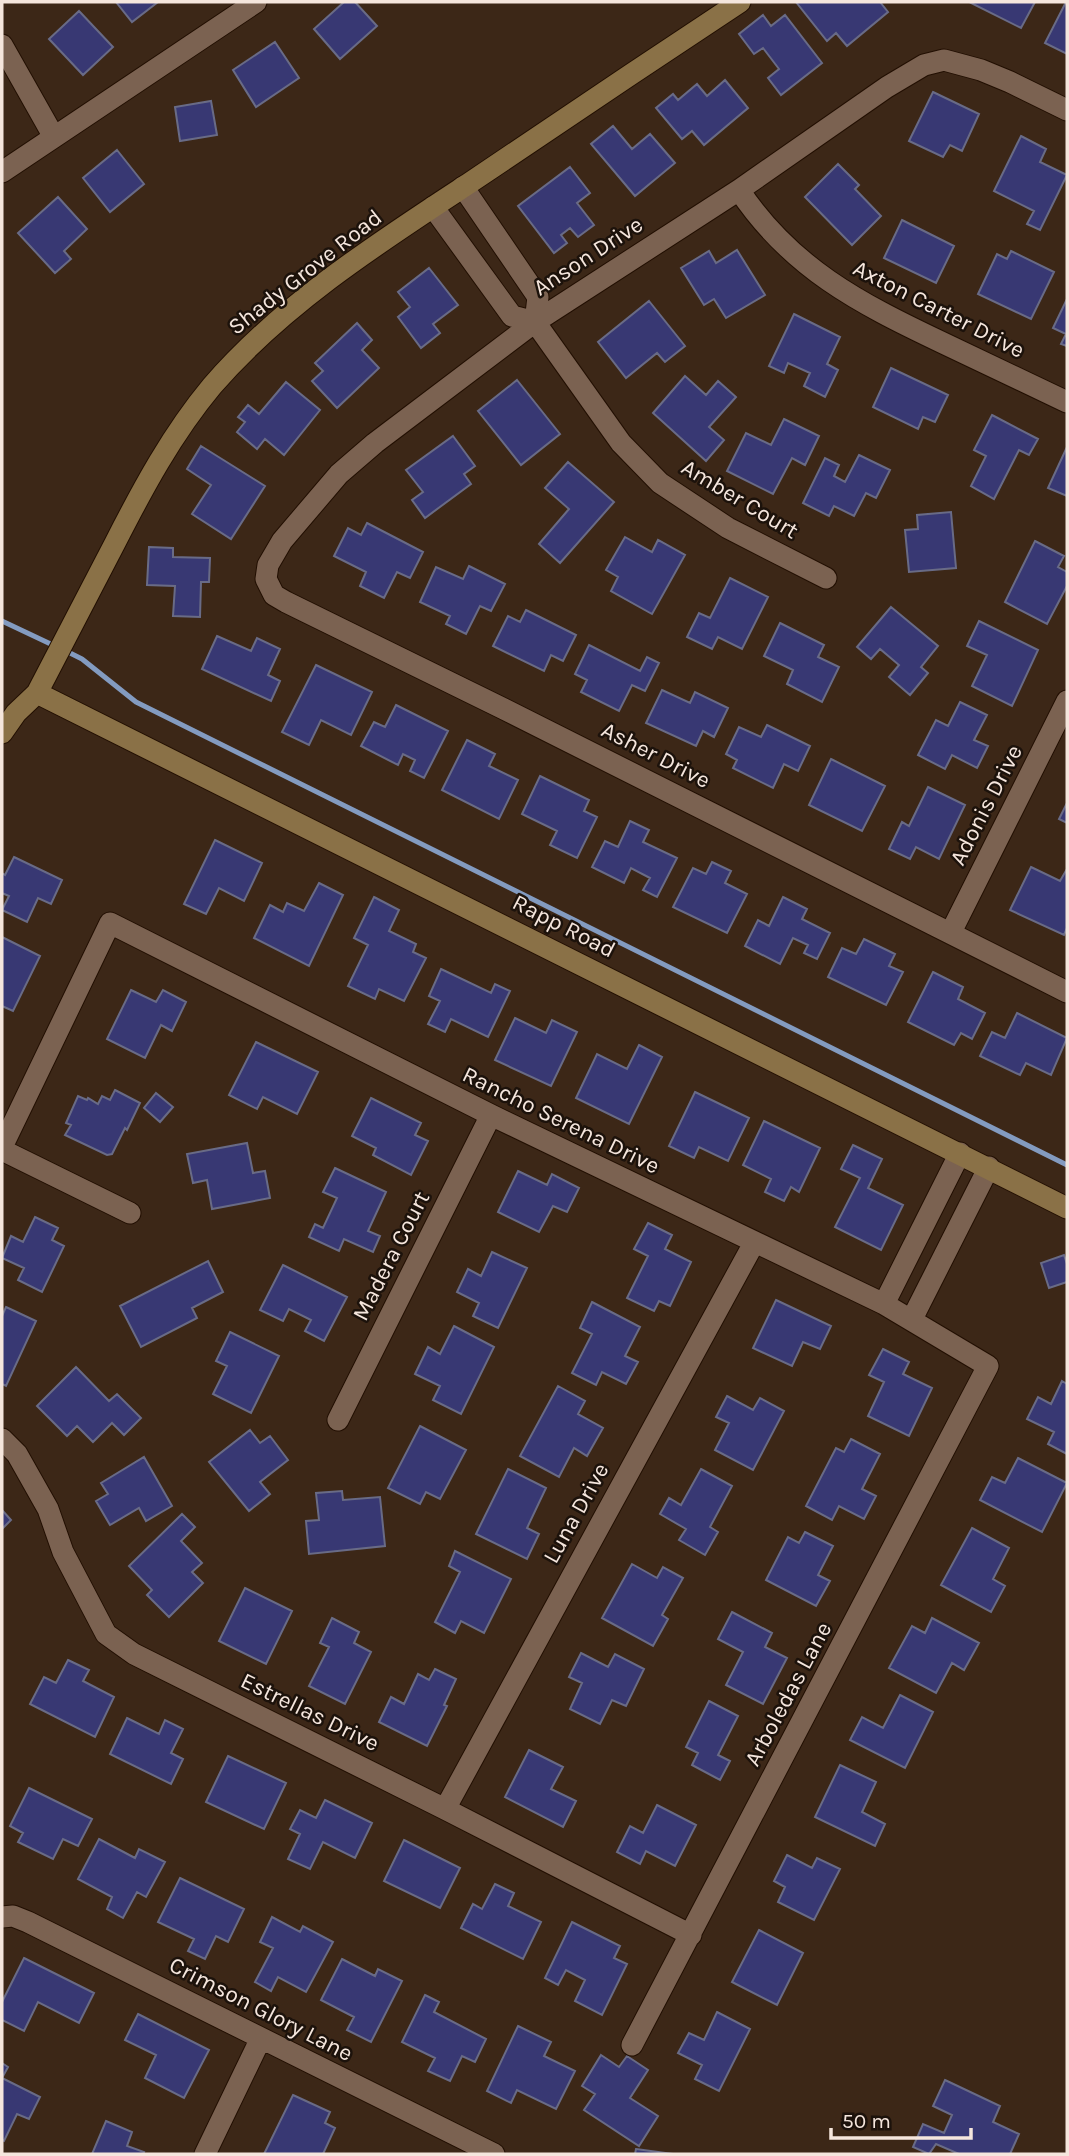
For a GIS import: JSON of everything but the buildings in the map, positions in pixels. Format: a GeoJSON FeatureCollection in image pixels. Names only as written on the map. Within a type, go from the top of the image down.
{"type":"FeatureCollection","features":[{"type":"Feature","properties":{"kind":"street"},"geometry":{"type":"LineString","coordinates":[[2,172],[256,2]]}},
{"type":"Feature","properties":{"kind":"street","name":"Shady Grove Road"},"geometry":{"type":"LineString","coordinates":[[2,733],[16,713],[37,693],[154,467],[212,387],[270,327],[433,207],[740,2]]}},
{"type":"Feature","properties":{"kind":"street"},"geometry":{"type":"LineString","coordinates":[[2,45],[54,136]]}},
{"type":"Feature","properties":{"kind":"street","name":"Anson Drive"},"geometry":{"type":"LineString","coordinates":[[282,541],[339,474],[374,443],[535,322],[739,190],[887,87],[924,65],[944,60],[953,62],[1010,82],[1067,110]]}},
{"type":"Feature","properties":{"kind":"street"},"geometry":{"type":"LineString","coordinates":[[463,187],[538,297],[535,322]]}},
{"type":"Feature","properties":{"kind":"street","name":"Axton Carter Drive"},"geometry":{"type":"LineString","coordinates":[[739,190],[757,217],[799,258],[862,304],[1067,402]]}},
{"type":"Feature","properties":{"kind":"street","name":"Amber Court"},"geometry":{"type":"LineString","coordinates":[[433,207],[512,316],[535,322],[621,443],[660,483],[728,528],[826,578]]}},
{"type":"Feature","properties":{"kind":"street","name":"Asher Drive"},"geometry":{"type":"LineString","coordinates":[[282,541],[268,565],[266,579],[274,594],[286,602],[517,715],[1067,992]]}},
{"type":"Feature","properties":{"kind":"street","name":"Rapp Road"},"geometry":{"type":"LineString","coordinates":[[37,693],[1067,1208]]}},
{"type":"Feature","properties":{"kind":"street","name":"Adonis Drive"},"geometry":{"type":"LineString","coordinates":[[951,932],[1067,702]]}},
{"type":"Feature","properties":{"kind":"street","name":"Rancho Serena Drive"},"geometry":{"type":"LineString","coordinates":[[2,1149],[110,923],[491,1115],[884,1304],[988,1366]]}},
{"type":"Feature","properties":{"kind":"street","name":"Madera Court"},"geometry":{"type":"LineString","coordinates":[[338,1420],[491,1115]]}},
{"type":"Feature","properties":{"kind":"street"},"geometry":{"type":"LineString","coordinates":[[2,1149],[130,1213]]}},
{"type":"Feature","properties":{"kind":"street"},"geometry":{"type":"LineString","coordinates":[[884,1304],[960,1153]]}},
{"type":"Feature","properties":{"kind":"street"},"geometry":{"type":"LineString","coordinates":[[912,1319],[989,1167]]}},
{"type":"Feature","properties":{"kind":"street","name":"Luna Drive"},"geometry":{"type":"LineString","coordinates":[[445,1809],[754,1243]]}},
{"type":"Feature","properties":{"kind":"street","name":"Arboledas Lane"},"geometry":{"type":"LineString","coordinates":[[632,2045],[988,1366]]}},
{"type":"Feature","properties":{"kind":"street","name":"Estrellas Drive"},"geometry":{"type":"LineString","coordinates":[[2,1438],[17,1454],[48,1509],[63,1552],[106,1634],[134,1654],[691,1935]]}},
{"type":"Feature","properties":{"kind":"street","name":"Crimson Glory Lane"},"geometry":{"type":"LineString","coordinates":[[2,1917],[13,1916],[28,1922],[494,2154]]}},
{"type":"Feature","properties":{"kind":"street"},"geometry":{"type":"LineString","coordinates":[[205,2154],[261,2038]]}},
{"type":"Feature","properties":{"kind":"waterway"},"geometry":{"type":"LineString","coordinates":[[2,621],[57,647]]}},
{"type":"Feature","properties":{"kind":"waterway"},"geometry":{"type":"LineString","coordinates":[[66,651],[82,659],[136,702],[1067,1165]]}}]}
